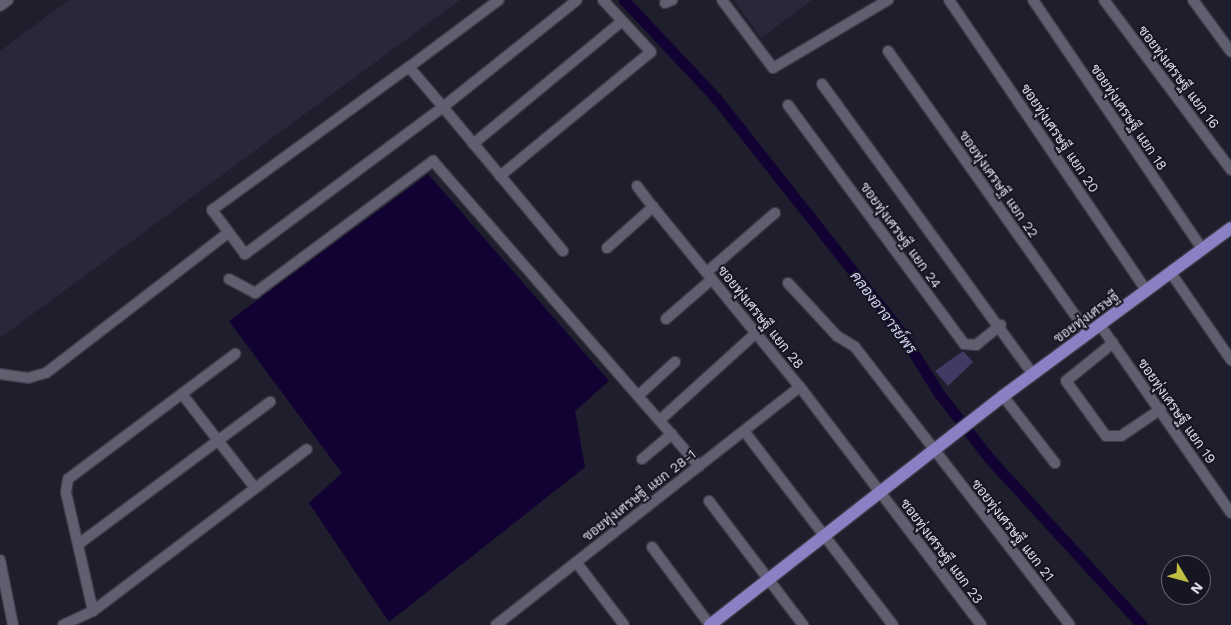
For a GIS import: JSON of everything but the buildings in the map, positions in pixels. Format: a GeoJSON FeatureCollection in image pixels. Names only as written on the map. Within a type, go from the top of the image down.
{"type":"FeatureCollection","features":[{"type":"Feature","properties":{"kind":"main road","name":"ซอยทุ่งเศรษฐี"},"geometry":{"type":"LineString","coordinates":[[710,625],[881,494],[1003,396],[1231,228]]}},
{"type":"Feature","properties":{"kind":"street"},"geometry":{"type":"LineString","coordinates":[[0,6],[8,0]]}},
{"type":"Feature","properties":{"kind":"street"},"geometry":{"type":"LineString","coordinates":[[499,0],[212,210],[244,254],[443,107],[577,0]]}},
{"type":"Feature","properties":{"kind":"street"},"geometry":{"type":"LineString","coordinates":[[500,176],[651,52],[603,0]]}},
{"type":"Feature","properties":{"kind":"street"},"geometry":{"type":"LineString","coordinates":[[722,0],[773,68],[888,0]]}},
{"type":"Feature","properties":{"kind":"street","name":"ซอยทุ่งเศรษฐี แยก 20"},"geometry":{"type":"LineString","coordinates":[[949,0],[1147,291]]}},
{"type":"Feature","properties":{"kind":"street","name":"ซอยทุ่งเศรษฐี แยก 18"},"geometry":{"type":"LineString","coordinates":[[1033,0],[1203,250]]}},
{"type":"Feature","properties":{"kind":"street","name":"ซอยทุ่งเศรษฐี แยก 16"},"geometry":{"type":"LineString","coordinates":[[1104,0],[1231,170]]}},
{"type":"Feature","properties":{"kind":"street"},"geometry":{"type":"LineString","coordinates":[[1193,0],[1231,52]]}},
{"type":"Feature","properties":{"kind":"street"},"geometry":{"type":"LineString","coordinates":[[473,144],[622,21]]}},
{"type":"Feature","properties":{"kind":"street","name":"ซอยทุ่งเศรษฐี แยก 22"},"geometry":{"type":"LineString","coordinates":[[888,51],[1088,333]]}},
{"type":"Feature","properties":{"kind":"street"},"geometry":{"type":"LineString","coordinates":[[409,67],[562,251]]}},
{"type":"Feature","properties":{"kind":"street","name":"ซอยทุ่งเศรษฐี แยก 24"},"geometry":{"type":"LineString","coordinates":[[822,84],[1001,325],[1033,374]]}},
{"type":"Feature","properties":{"kind":"street","name":"ซอยทุ่งเศรษฐี แยก 24"},"geometry":{"type":"LineString","coordinates":[[788,106],[964,344],[976,345],[1001,325]]}},
{"type":"Feature","properties":{"kind":"street"},"geometry":{"type":"LineString","coordinates":[[229,279],[255,293],[433,161],[699,466]]}},
{"type":"Feature","properties":{"kind":"street","name":"ซอยทุ่งเศรษฐี แยก 28"},"geometry":{"type":"LineString","coordinates":[[637,186],[652,207],[800,387],[881,494]]}},
{"type":"Feature","properties":{"kind":"street"},"geometry":{"type":"LineString","coordinates":[[607,248],[652,207]]}},
{"type":"Feature","properties":{"kind":"street"},"geometry":{"type":"LineString","coordinates":[[666,318],[776,213]]}},
{"type":"Feature","properties":{"kind":"street"},"geometry":{"type":"LineString","coordinates":[[0,374],[28,378],[46,374],[228,233]]}},
{"type":"Feature","properties":{"kind":"street"},"geometry":{"type":"LineString","coordinates":[[1171,273],[1231,360]]}},
{"type":"Feature","properties":{"kind":"street","name":"ซอยทุ่งเศรษฐี แยก 21"},"geometry":{"type":"LineString","coordinates":[[788,283],[837,336],[855,347],[934,452],[1070,625]]}},
{"type":"Feature","properties":{"kind":"street","name":"ซอยทุ่งเศรษฐี แยก 19"},"geometry":{"type":"LineString","coordinates":[[1100,325],[1161,409],[1231,513]]}},
{"type":"Feature","properties":{"kind":"street"},"geometry":{"type":"LineString","coordinates":[[660,420],[756,333]]}},
{"type":"Feature","properties":{"kind":"street"},"geometry":{"type":"LineString","coordinates":[[1113,343],[1068,375],[1071,389],[1106,436],[1114,438],[1161,409]]}},
{"type":"Feature","properties":{"kind":"street"},"geometry":{"type":"LineString","coordinates":[[93,611],[80,542],[66,492],[68,479],[235,354]]}},
{"type":"Feature","properties":{"kind":"street"},"geometry":{"type":"LineString","coordinates":[[639,395],[675,362]]}},
{"type":"Feature","properties":{"kind":"street","name":"ซอยทุ่งเศรษฐี แยก 28-1"},"geometry":{"type":"LineString","coordinates":[[496,625],[800,387]]}},
{"type":"Feature","properties":{"kind":"street"},"geometry":{"type":"LineString","coordinates":[[182,394],[255,488]]}},
{"type":"Feature","properties":{"kind":"street"},"geometry":{"type":"LineString","coordinates":[[1003,396],[1055,463]]}},
{"type":"Feature","properties":{"kind":"street"},"geometry":{"type":"LineString","coordinates":[[80,542],[270,402]]}},
{"type":"Feature","properties":{"kind":"street"},"geometry":{"type":"LineString","coordinates":[[744,431],[893,625]]}},
{"type":"Feature","properties":{"kind":"street"},"geometry":{"type":"LineString","coordinates":[[642,459],[672,434]]}},
{"type":"Feature","properties":{"kind":"street"},"geometry":{"type":"LineString","coordinates":[[63,625],[93,611],[308,448]]}},
{"type":"Feature","properties":{"kind":"street","name":"ซอยทุ่งเศรษฐี แยก 23"},"geometry":{"type":"LineString","coordinates":[[881,494],[981,625]]}},
{"type":"Feature","properties":{"kind":"street"},"geometry":{"type":"LineString","coordinates":[[709,501],[803,625]]}},
{"type":"Feature","properties":{"kind":"street"},"geometry":{"type":"LineString","coordinates":[[652,547],[710,625]]}},
{"type":"Feature","properties":{"kind":"street"},"geometry":{"type":"LineString","coordinates":[[0,560],[1,573],[13,625]]}},
{"type":"Feature","properties":{"kind":"street"},"geometry":{"type":"LineString","coordinates":[[576,562],[624,625]]}},
{"type":"Feature","properties":{"kind":"shaded area"},"geometry":{"type":"Polygon","coordinates":[[[69,0],[460,0],[0,338],[0,51],[69,0]]]}},
{"type":"Feature","properties":{"kind":"shaded area"},"geometry":{"type":"Polygon","coordinates":[[[734,0],[812,0],[761,38],[734,0]]]}},
{"type":"Feature","properties":{"kind":"shaded area"},"geometry":{"type":"Polygon","coordinates":[[[428,174],[609,381],[575,411],[585,467],[389,622],[309,503],[342,473],[229,321],[428,174]]]}},
{"type":"Feature","properties":{"kind":"shaded area"},"geometry":{"type":"Polygon","coordinates":[[[963,351],[973,362],[948,386],[935,371],[963,351]]]}},
{"type":"Feature","properties":{"kind":"waterway","name":"คลองอาจารย์พร"},"geometry":{"type":"LineString","coordinates":[[624,0],[716,98],[900,331],[938,392],[988,457],[1142,625]]}}]}
